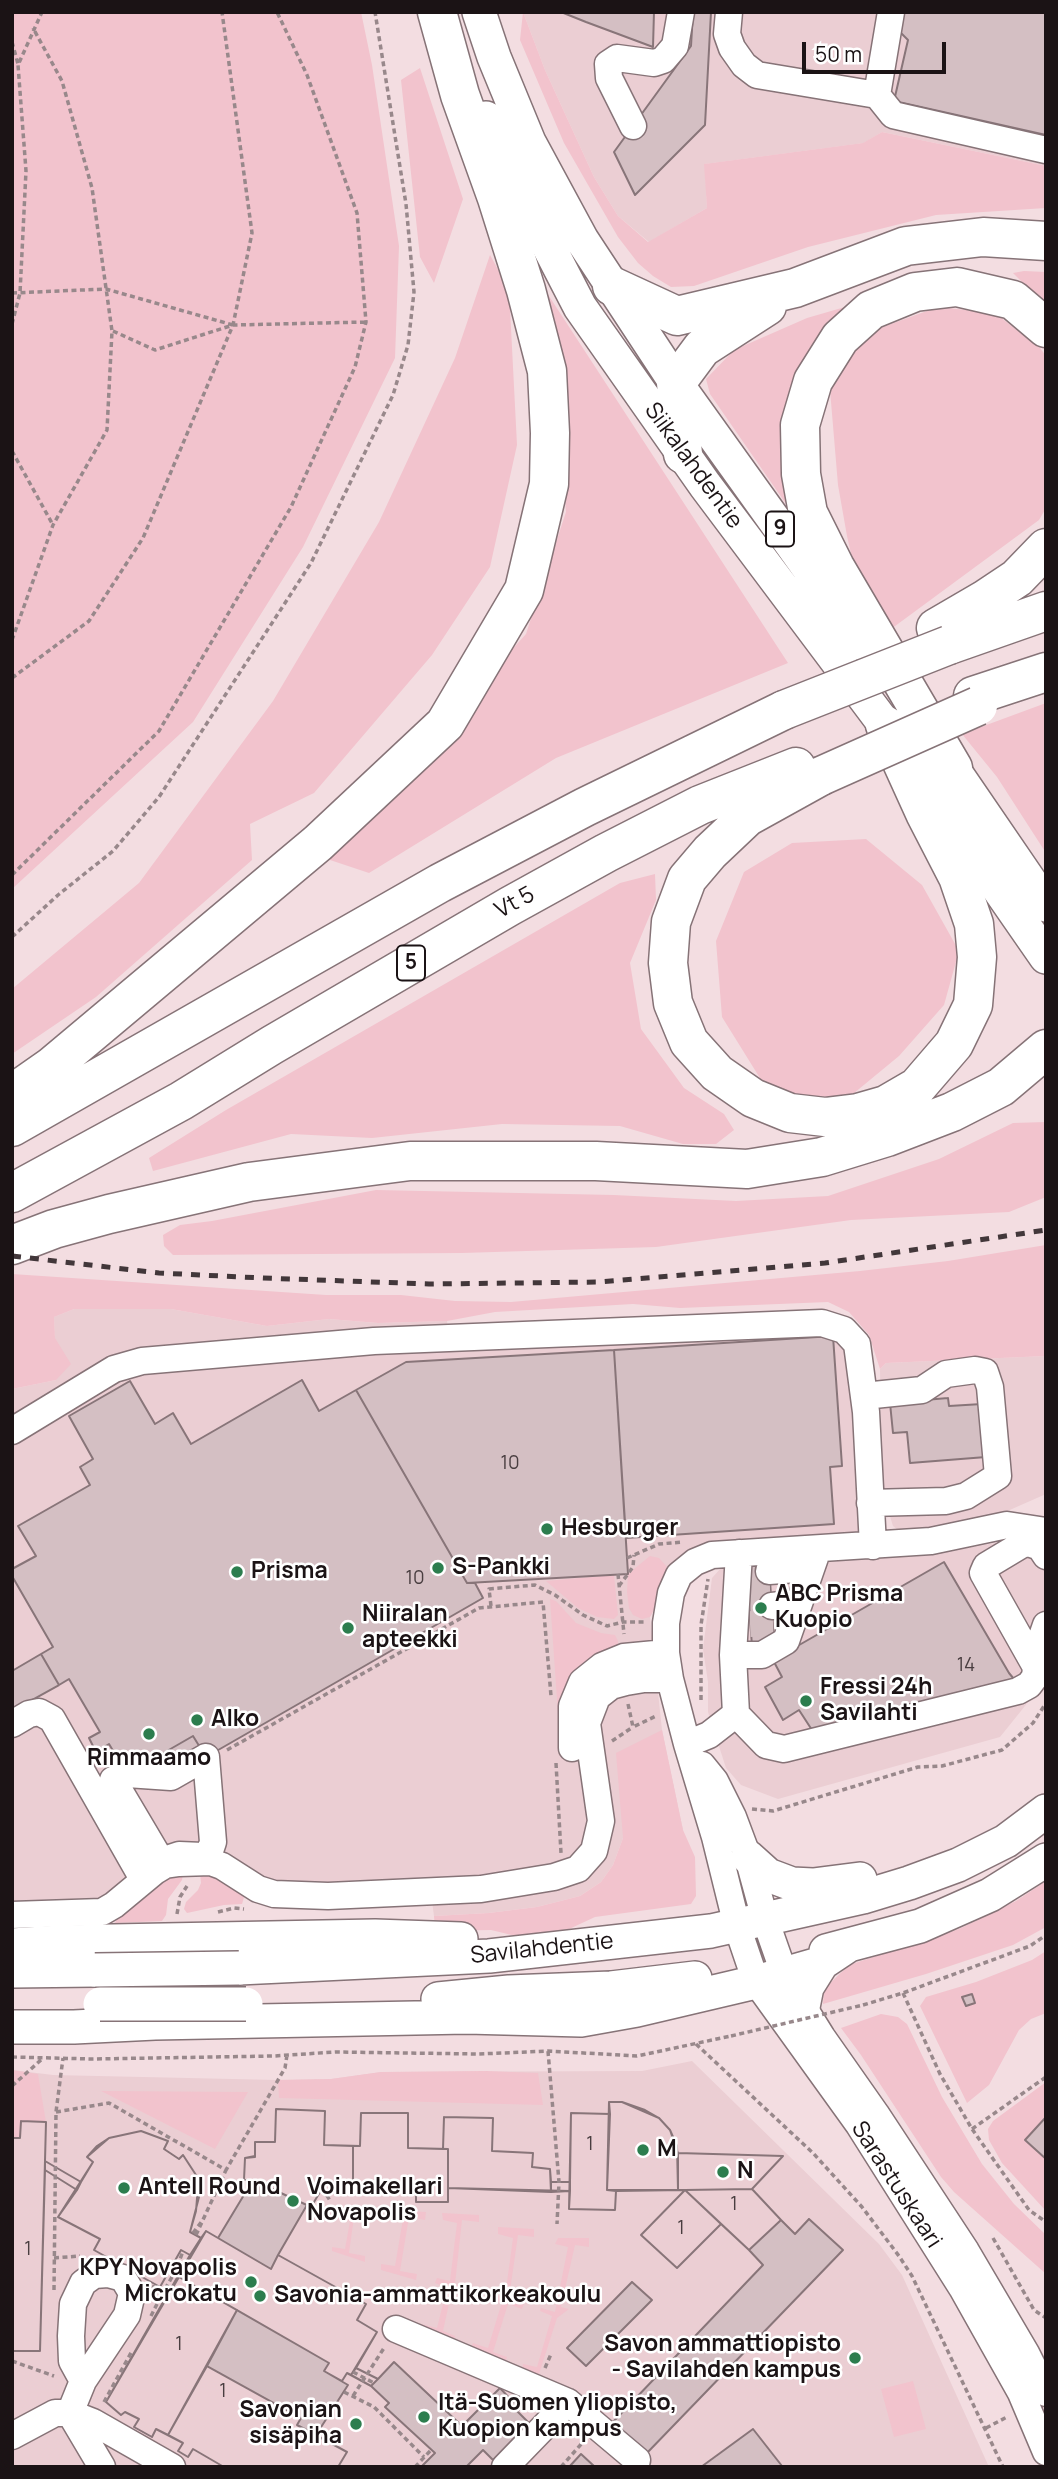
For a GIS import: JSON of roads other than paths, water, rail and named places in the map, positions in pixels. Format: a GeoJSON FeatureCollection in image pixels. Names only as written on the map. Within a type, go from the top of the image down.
{"type":"FeatureCollection","features":[{"type":"Feature","properties":{"kind":"highway"},"geometry":{"type":"LineString","coordinates":[[12,1094],[52,1066],[318,844],[445,724],[524,590],[549,484],[547,371],[526,290],[460,95],[437,12]]}},
{"type":"Feature","properties":{"kind":"highway"},"geometry":{"type":"LineString","coordinates":[[612,286],[677,316],[708,311],[796,288],[906,246],[983,237],[1046,241]]}},
{"type":"Feature","properties":{"kind":"highway"},"geometry":{"type":"LineString","coordinates":[[953,768],[835,567],[808,513],[801,474],[800,425],[813,382],[840,338],[871,310],[915,292],[957,287],[1013,300],[1046,328]]}},
{"type":"Feature","properties":{"kind":"highway"},"geometry":{"type":"LineString","coordinates":[[682,454],[676,383],[702,348],[796,288]]}},
{"type":"Feature","properties":{"kind":"highway"},"geometry":{"type":"LineString","coordinates":[[942,636],[984,600],[1017,578],[1046,548]]}},
{"type":"Feature","properties":{"kind":"highway"},"geometry":{"type":"LineString","coordinates":[[942,636],[1046,611]]}},
{"type":"Feature","properties":{"kind":"highway","name":"5"},"geometry":{"type":"LineString","coordinates":[[12,1127],[440,883],[782,706],[942,636]]}},
{"type":"Feature","properties":{"kind":"highway","name":"Vt 5"},"geometry":{"type":"LineString","coordinates":[[12,1193],[181,1101],[272,1045],[594,860],[699,805],[821,766],[1046,672]]}},
{"type":"Feature","properties":{"kind":"highway"},"geometry":{"type":"LineString","coordinates":[[975,701],[1046,681]]}},
{"type":"Feature","properties":{"kind":"highway"},"geometry":{"type":"LineString","coordinates":[[821,766],[747,817],[710,852],[687,879],[671,922],[668,963],[673,1003],[689,1042],[717,1073],[753,1098],[790,1113],[825,1117],[858,1113],[886,1105],[917,1087],[954,1044],[972,1005],[976,957],[974,924],[958,877],[885,725]]}},
{"type":"Feature","properties":{"kind":"highway"},"geometry":{"type":"LineString","coordinates":[[12,1245],[54,1229],[109,1214],[249,1182],[410,1161],[596,1161],[747,1169],[822,1157],[887,1138],[952,1112],[1002,1087],[1046,1049]]}},
{"type":"Feature","properties":{"kind":"highway"},"geometry":{"type":"LineString","coordinates":[[1002,1087],[1046,1086]]}},
{"type":"Feature","properties":{"kind":"main road","name":"Siikalahdentie"},"geometry":{"type":"LineString","coordinates":[[443,12],[502,156],[580,307],[682,454],[885,725],[1046,957]]}},
{"type":"Feature","properties":{"kind":"main road","name":"Siikalahdentie"},"geometry":{"type":"LineString","coordinates":[[479,12],[494,58],[529,142],[582,240],[676,383],[953,768],[1046,905]]}},
{"type":"Feature","properties":{"kind":"main road","name":"Savilahdentie"},"geometry":{"type":"LineString","coordinates":[[12,1971],[239,1968],[489,1956],[711,1931],[863,1897],[958,1866],[1006,1841],[1046,1811]]}},
{"type":"Feature","properties":{"kind":"main road"},"geometry":{"type":"LineString","coordinates":[[748,1857],[768,1875],[792,1884],[845,1882],[934,1863],[958,1866]]}},
{"type":"Feature","properties":{"kind":"main road","name":"Savilahdentie"},"geometry":{"type":"LineString","coordinates":[[12,2009],[100,2004],[412,2000],[509,1992],[611,1988],[767,1971],[920,1926],[990,1895],[1046,1860]]}},
{"type":"Feature","properties":{"kind":"main road"},"geometry":{"type":"LineString","coordinates":[[12,1945],[375,1936],[491,1940],[543,1950]]}},
{"type":"Feature","properties":{"kind":"main road"},"geometry":{"type":"LineString","coordinates":[[803,2007],[807,1987],[822,1963],[849,1945]]}},
{"type":"Feature","properties":{"kind":"main road"},"geometry":{"type":"LineString","coordinates":[[12,2026],[74,2027],[467,2017],[581,2020],[637,2010],[767,1971],[822,1963]]}},
{"type":"Feature","properties":{"kind":"street"},"geometry":{"type":"LineString","coordinates":[[633,126],[609,78],[608,64],[617,58],[654,63],[675,57],[681,12]]}},
{"type":"Feature","properties":{"kind":"street"},"geometry":{"type":"LineString","coordinates":[[729,12],[727,34],[732,48],[744,65],[757,75],[877,95],[893,115],[1046,150]]}},
{"type":"Feature","properties":{"kind":"street"},"geometry":{"type":"LineString","coordinates":[[877,95],[891,12]]}},
{"type":"Feature","properties":{"kind":"street"},"geometry":{"type":"LineString","coordinates":[[12,1431],[114,1369],[142,1361],[374,1341],[822,1323],[844,1330],[857,1344],[864,1396],[873,1546]]}},
{"type":"Feature","properties":{"kind":"street"},"geometry":{"type":"LineString","coordinates":[[864,1396],[922,1390],[946,1374],[975,1370],[985,1372],[990,1387],[998,1476],[966,1496],[946,1501],[870,1503]]}},
{"type":"Feature","properties":{"kind":"street"},"geometry":{"type":"LineString","coordinates":[[687,1744],[709,1735],[736,1714],[764,1603],[873,1546],[1046,1531]]}},
{"type":"Feature","properties":{"kind":"street"},"geometry":{"type":"LineString","coordinates":[[1014,1535],[1040,1547],[1046,1556]]}},
{"type":"Feature","properties":{"kind":"street"},"geometry":{"type":"LineString","coordinates":[[1014,1535],[986,1566],[983,1573],[1036,1667]]}},
{"type":"Feature","properties":{"kind":"street"},"geometry":{"type":"LineString","coordinates":[[751,1922],[715,1837],[687,1744],[670,1679],[666,1653],[666,1623],[671,1593],[680,1575],[695,1562],[712,1555],[764,1603]]}},
{"type":"Feature","properties":{"kind":"street"},"geometry":{"type":"LineString","coordinates":[[736,1714],[766,1745],[784,1749],[1018,1691],[1029,1685],[1035,1677],[1038,1648],[1046,1625]]}},
{"type":"Feature","properties":{"kind":"street"},"geometry":{"type":"LineString","coordinates":[[578,1869],[584,1807],[572,1745],[572,1706],[582,1682],[602,1666],[624,1657],[666,1653]]}},
{"type":"Feature","properties":{"kind":"street"},"geometry":{"type":"LineString","coordinates":[[12,1916],[102,1912],[165,1865],[191,1862],[211,1862],[222,1866],[258,1889],[274,1894],[328,1896],[481,1889],[554,1877],[578,1869],[594,1851],[601,1821],[587,1723],[597,1697],[611,1686],[626,1682],[670,1679]]}},
{"type":"Feature","properties":{"kind":"street"},"geometry":{"type":"LineString","coordinates":[[12,1724],[29,1714],[39,1713],[52,1719],[143,1879]]}},
{"type":"Feature","properties":{"kind":"street"},"geometry":{"type":"LineString","coordinates":[[687,1744],[715,1781],[733,1817],[748,1857],[751,1922]]}},
{"type":"Feature","properties":{"kind":"street"},"geometry":{"type":"LineString","coordinates":[[206,1757],[206,1762],[213,1842],[209,1854],[180,1855],[161,1861],[113,1780],[127,1774],[171,1777],[206,1757]]}},
{"type":"Feature","properties":{"kind":"street","name":"Sarastuskaari"},"geometry":{"type":"LineString","coordinates":[[751,1922],[767,1971],[859,2125],[962,2288],[1021,2393],[1046,2452]]}},
{"type":"Feature","properties":{"kind":"street","name":"Sarastuskaari"},"geometry":{"type":"LineString","coordinates":[[767,1971],[803,2007],[966,2251],[1026,2353],[1046,2393]]}},
{"type":"Feature","properties":{"kind":"street"},"geometry":{"type":"LineString","coordinates":[[396,2329],[568,2402],[637,2460]]}},
{"type":"Feature","properties":{"kind":"street"},"geometry":{"type":"LineString","coordinates":[[70,2413],[83,2381]]}},
{"type":"Feature","properties":{"kind":"street"},"geometry":{"type":"LineString","coordinates":[[505,2467],[568,2402]]}},
{"type":"Feature","properties":{"kind":"street"},"geometry":{"type":"LineString","coordinates":[[12,2436],[55,2413],[70,2413],[93,2422],[172,2467]]}},
{"type":"Feature","properties":{"kind":"street"},"geometry":{"type":"LineString","coordinates":[[70,2413],[102,2467]]}},
{"type":"Feature","properties":{"kind":"tunnel"},"geometry":{"type":"LineString","coordinates":[[748,1590],[770,1589]]}},
{"type":"Feature","properties":{"kind":"tunnel"},"geometry":{"type":"LineString","coordinates":[[750,1624],[773,1623]]}},
{"type":"Feature","properties":{"kind":"railway"},"geometry":{"type":"LineString","coordinates":[[12,1256],[159,1273],[263,1278],[429,1284],[599,1282],[825,1263],[1046,1230]]}},
{"type":"Feature","properties":{"kind":"place","name":"Hesburger"},"geometry":{"type":"Point","coordinates":[547,1529]}},
{"type":"Feature","properties":{"kind":"place","name":"S-Pankki"},"geometry":{"type":"Point","coordinates":[438,1568]}},
{"type":"Feature","properties":{"kind":"place","name":"Prisma"},"geometry":{"type":"Point","coordinates":[237,1572]}},
{"type":"Feature","properties":{"kind":"place","name":"ABC Prisma Kuopio"},"geometry":{"type":"Point","coordinates":[761,1608]}},
{"type":"Feature","properties":{"kind":"place","name":"Niiralan apteekki"},"geometry":{"type":"Point","coordinates":[348,1628]}},
{"type":"Feature","properties":{"kind":"place","name":"Fressi 24h Savilahti"},"geometry":{"type":"Point","coordinates":[806,1701]}},
{"type":"Feature","properties":{"kind":"place","name":"Alko"},"geometry":{"type":"Point","coordinates":[197,1720]}},
{"type":"Feature","properties":{"kind":"place","name":"Rimmaamo"},"geometry":{"type":"Point","coordinates":[149,1734]}},
{"type":"Feature","properties":{"kind":"place","name":"M"},"geometry":{"type":"Point","coordinates":[643,2150]}},
{"type":"Feature","properties":{"kind":"place","name":"N"},"geometry":{"type":"Point","coordinates":[723,2172]}},
{"type":"Feature","properties":{"kind":"place","name":"Antell Round"},"geometry":{"type":"Point","coordinates":[124,2188]}},
{"type":"Feature","properties":{"kind":"place","name":"Voimakellari Novapolis"},"geometry":{"type":"Point","coordinates":[293,2201]}},
{"type":"Feature","properties":{"kind":"place","name":"KPY Novapolis Microkatu"},"geometry":{"type":"Point","coordinates":[251,2282]}},
{"type":"Feature","properties":{"kind":"place","name":"Savonia-ammattikorkeakoulu"},"geometry":{"type":"Point","coordinates":[260,2296]}},
{"type":"Feature","properties":{"kind":"place","name":"Savon ammattiopisto - Savilahden kampus"},"geometry":{"type":"Point","coordinates":[855,2358]}},
{"type":"Feature","properties":{"kind":"place","name":"Itä-Suomen yliopisto, Kuopion kampus"},"geometry":{"type":"Point","coordinates":[424,2417]}},
{"type":"Feature","properties":{"kind":"place","name":"Savonian sisäpiha"},"geometry":{"type":"Point","coordinates":[356,2424]}}]}
